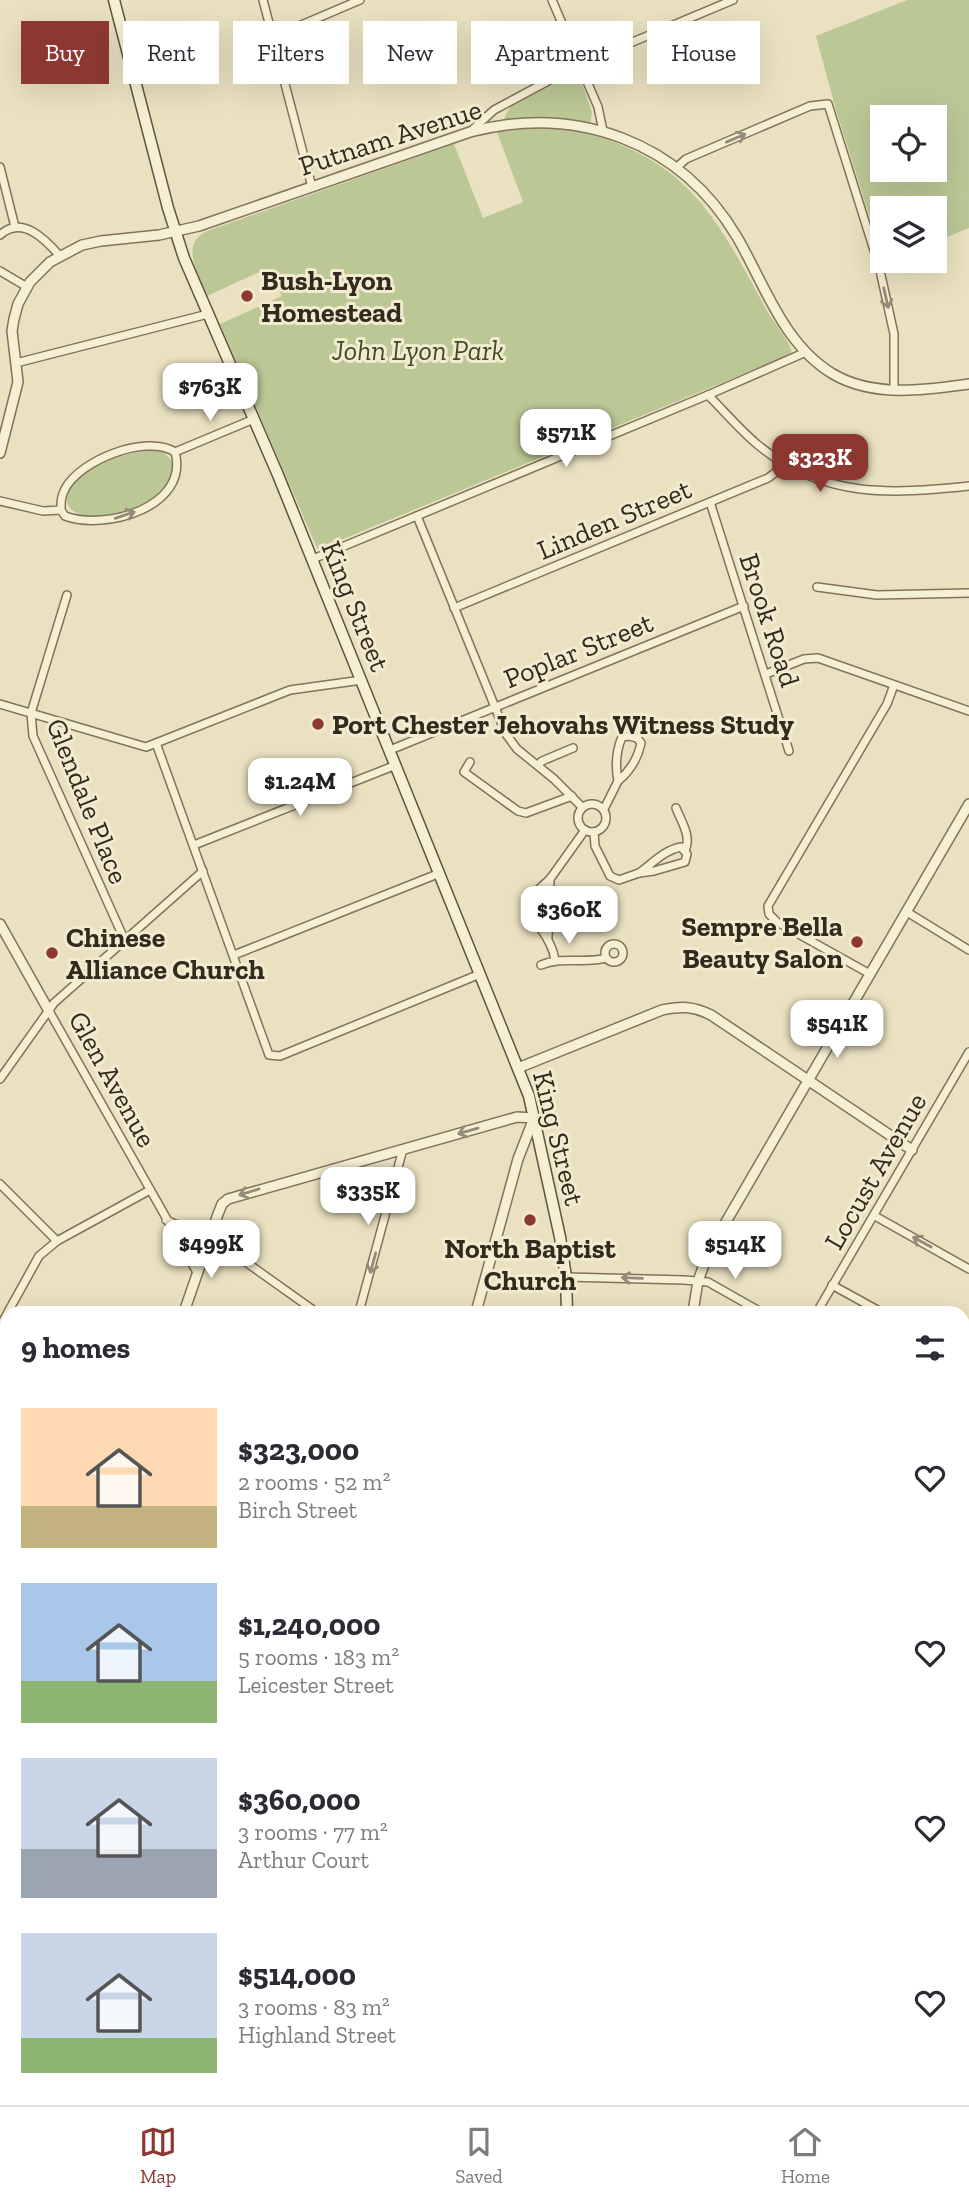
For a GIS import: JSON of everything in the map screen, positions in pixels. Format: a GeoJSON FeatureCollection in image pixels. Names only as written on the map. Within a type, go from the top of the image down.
{"type":"FeatureCollection","features":[{"type":"Feature","properties":{"kind":"main road","name":"King Street"},"geometry":{"type":"LineString","coordinates":[[114,0],[176,232],[208,314],[313,559],[529,1096],[566,1277],[567,1306]]}},
{"type":"Feature","properties":{"kind":"street"},"geometry":{"type":"LineString","coordinates":[[263,0],[269,21]]}},
{"type":"Feature","properties":{"kind":"street"},"geometry":{"type":"LineString","coordinates":[[311,21],[360,0]]}},
{"type":"Feature","properties":{"kind":"street"},"geometry":{"type":"LineString","coordinates":[[552,0],[561,21]]}},
{"type":"Feature","properties":{"kind":"street"},"geometry":{"type":"LineString","coordinates":[[633,42],[733,0]]}},
{"type":"Feature","properties":{"kind":"street"},"geometry":{"type":"LineString","coordinates":[[285,84],[312,187]]}},
{"type":"Feature","properties":{"kind":"street"},"geometry":{"type":"LineString","coordinates":[[470,132],[495,110],[543,84]]}},
{"type":"Feature","properties":{"kind":"street"},"geometry":{"type":"LineString","coordinates":[[588,84],[598,107],[603,131]]}},
{"type":"Feature","properties":{"kind":"street"},"geometry":{"type":"LineString","coordinates":[[676,168],[686,159],[810,106],[828,104],[879,266],[894,334],[894,390]]}},
{"type":"Feature","properties":{"kind":"street","name":"Putnam Avenue"},"geometry":{"type":"LineString","coordinates":[[27,286],[41,269],[82,245],[176,232],[491,126],[535,122],[574,124],[632,142],[676,168],[706,194],[736,236],[790,334],[820,365],[848,381],[894,390],[969,384]]}},
{"type":"Feature","properties":{"kind":"street"},"geometry":{"type":"LineString","coordinates":[[0,167],[15,227]]}},
{"type":"Feature","properties":{"kind":"street"},"geometry":{"type":"LineString","coordinates":[[0,235],[15,227],[30,230],[47,241],[60,256]]}},
{"type":"Feature","properties":{"kind":"street"},"geometry":{"type":"LineString","coordinates":[[0,271],[27,286],[18,304],[12,331],[16,393],[0,453]]}},
{"type":"Feature","properties":{"kind":"street"},"geometry":{"type":"LineString","coordinates":[[16,363],[208,314]]}},
{"type":"Feature","properties":{"kind":"street"},"geometry":{"type":"LineString","coordinates":[[313,559],[806,352]]}},
{"type":"Feature","properties":{"kind":"street"},"geometry":{"type":"LineString","coordinates":[[708,395],[758,445],[787,464],[830,482],[863,490],[906,493],[969,486]]}},
{"type":"Feature","properties":{"kind":"street"},"geometry":{"type":"LineString","coordinates":[[175,452],[177,472],[169,491],[138,510],[100,522],[73,519],[65,516],[61,510],[61,500],[69,483],[95,462],[144,446],[158,446],[175,452],[254,419]]}},
{"type":"Feature","properties":{"kind":"street","name":"Linden Street"},"geometry":{"type":"LineString","coordinates":[[454,608],[768,478],[787,464]]}},
{"type":"Feature","properties":{"kind":"street"},"geometry":{"type":"LineString","coordinates":[[0,501],[43,511],[61,510]]}},
{"type":"Feature","properties":{"kind":"street","name":"Brook Road"},"geometry":{"type":"LineString","coordinates":[[710,502],[789,751]]}},
{"type":"Feature","properties":{"kind":"street"},"geometry":{"type":"LineString","coordinates":[[416,516],[511,742],[582,807]]}},
{"type":"Feature","properties":{"kind":"street"},"geometry":{"type":"LineString","coordinates":[[817,586],[877,595],[969,593]]}},
{"type":"Feature","properties":{"kind":"street","name":"Glendale Place"},"geometry":{"type":"LineString","coordinates":[[67,595],[30,713],[33,736],[125,941]]}},
{"type":"Feature","properties":{"kind":"street","name":"Poplar Street"},"geometry":{"type":"LineString","coordinates":[[390,750],[744,606]]}},
{"type":"Feature","properties":{"kind":"street"},"geometry":{"type":"LineString","coordinates":[[766,674],[804,659],[818,658],[969,711]]}},
{"type":"Feature","properties":{"kind":"street"},"geometry":{"type":"LineString","coordinates":[[0,704],[146,747],[290,690],[362,680]]}},
{"type":"Feature","properties":{"kind":"street"},"geometry":{"type":"LineString","coordinates":[[870,974],[777,922],[768,911],[770,901],[887,704],[894,685]]}},
{"type":"Feature","properties":{"kind":"street"},"geometry":{"type":"LineString","coordinates":[[604,809],[591,803],[582,807],[578,818],[585,830],[594,832],[602,828],[605,822],[604,809],[618,781],[631,768],[640,748],[641,743],[637,738],[622,737],[620,741],[615,767],[618,781]]}},
{"type":"Feature","properties":{"kind":"street"},"geometry":{"type":"LineString","coordinates":[[156,743],[269,1055],[274,1057],[480,974]]}},
{"type":"Feature","properties":{"kind":"street"},"geometry":{"type":"LineString","coordinates":[[538,765],[573,748]]}},
{"type":"Feature","properties":{"kind":"street"},"geometry":{"type":"LineString","coordinates":[[470,762],[464,772],[518,811],[526,813],[572,796]]}},
{"type":"Feature","properties":{"kind":"street"},"geometry":{"type":"LineString","coordinates":[[194,845],[396,765]]}},
{"type":"Feature","properties":{"kind":"street"},"geometry":{"type":"LineString","coordinates":[[694,1306],[698,1281],[709,1251],[969,804]]}},
{"type":"Feature","properties":{"kind":"street"},"geometry":{"type":"LineString","coordinates":[[676,808],[688,836],[689,843],[685,850]]}},
{"type":"Feature","properties":{"kind":"street"},"geometry":{"type":"LineString","coordinates":[[548,937],[537,926],[527,900],[550,879],[585,830]]}},
{"type":"Feature","properties":{"kind":"street"},"geometry":{"type":"LineString","coordinates":[[594,832],[595,846],[610,876],[619,880],[682,864],[688,858],[685,850]]}},
{"type":"Feature","properties":{"kind":"street"},"geometry":{"type":"LineString","coordinates":[[639,873],[653,861],[676,848],[685,850]]}},
{"type":"Feature","properties":{"kind":"street"},"geometry":{"type":"LineString","coordinates":[[0,1079],[54,1003],[203,871]]}},
{"type":"Feature","properties":{"kind":"street"},"geometry":{"type":"LineString","coordinates":[[234,955],[440,873]]}},
{"type":"Feature","properties":{"kind":"street"},"geometry":{"type":"LineString","coordinates":[[550,879],[548,937],[555,960]]}},
{"type":"Feature","properties":{"kind":"street"},"geometry":{"type":"LineString","coordinates":[[907,912],[969,950]]}},
{"type":"Feature","properties":{"kind":"street","name":"Glen Avenue"},"geometry":{"type":"LineString","coordinates":[[0,924],[198,1274]]}},
{"type":"Feature","properties":{"kind":"street"},"geometry":{"type":"LineString","coordinates":[[541,965],[555,960],[606,958]]}},
{"type":"Feature","properties":{"kind":"street"},"geometry":{"type":"LineString","coordinates":[[518,1068],[662,1010],[681,1006],[695,1008],[711,1015],[912,1150]]}},
{"type":"Feature","properties":{"kind":"street","name":"Locust Avenue"},"geometry":{"type":"LineString","coordinates":[[820,1306],[969,1052]]}},
{"type":"Feature","properties":{"kind":"street"},"geometry":{"type":"LineString","coordinates":[[186,1306],[222,1204],[228,1199],[517,1117],[534,1118],[518,1159],[478,1306]]}},
{"type":"Feature","properties":{"kind":"street"},"geometry":{"type":"LineString","coordinates":[[361,1306],[403,1149]]}},
{"type":"Feature","properties":{"kind":"street"},"geometry":{"type":"LineString","coordinates":[[0,1184],[57,1241]]}},
{"type":"Feature","properties":{"kind":"street"},"geometry":{"type":"LineString","coordinates":[[11,1306],[39,1256],[57,1241],[150,1190]]}},
{"type":"Feature","properties":{"kind":"street"},"geometry":{"type":"LineString","coordinates":[[875,1216],[969,1269]]}},
{"type":"Feature","properties":{"kind":"street"},"geometry":{"type":"LineString","coordinates":[[166,1220],[210,1238],[307,1306]]}},
{"type":"Feature","properties":{"kind":"street"},"geometry":{"type":"LineString","coordinates":[[566,1277],[708,1282],[750,1306]]}},
{"type":"Feature","properties":{"kind":"street"},"geometry":{"type":"LineString","coordinates":[[832,1285],[870,1306]]}},
{"type":"Feature","properties":{"kind":"green space"},"geometry":{"type":"Polygon","coordinates":[[[907,0],[969,0],[969,228],[947,237],[947,196],[870,196],[870,218],[816,36],[907,0]]]}},
{"type":"Feature","properties":{"kind":"green space","name":"John Lyon Park"},"geometry":{"type":"Polygon","coordinates":[[[555,84],[582,84],[592,112],[589,134],[624,146],[654,161],[678,179],[698,200],[733,249],[789,344],[792,354],[319,549],[220,324],[282,296],[266,269],[207,296],[196,270],[194,244],[207,231],[454,144],[483,218],[523,202],[497,132],[510,107],[555,84]]]}},
{"type":"Feature","properties":{"kind":"green space"},"geometry":{"type":"Polygon","coordinates":[[[161,450],[171,462],[173,473],[168,484],[144,503],[104,517],[83,516],[70,507],[67,501],[72,485],[99,464],[140,452],[161,450]]]}},
{"type":"Feature","properties":{"kind":"place","name":"Bush-Lyon Homestead"},"geometry":{"type":"Point","coordinates":[247,296]}},
{"type":"Feature","properties":{"kind":"place","name":"Port Chester Jehovahs Witness Study"},"geometry":{"type":"Point","coordinates":[318,724]}},
{"type":"Feature","properties":{"kind":"place","name":"Sempre Bella Beauty Salon"},"geometry":{"type":"Point","coordinates":[857,942]}},
{"type":"Feature","properties":{"kind":"place","name":"Chinese Alliance Church"},"geometry":{"type":"Point","coordinates":[52,953]}},
{"type":"Feature","properties":{"kind":"place","name":"North Baptist Church"},"geometry":{"type":"Point","coordinates":[530,1220]}}]}
